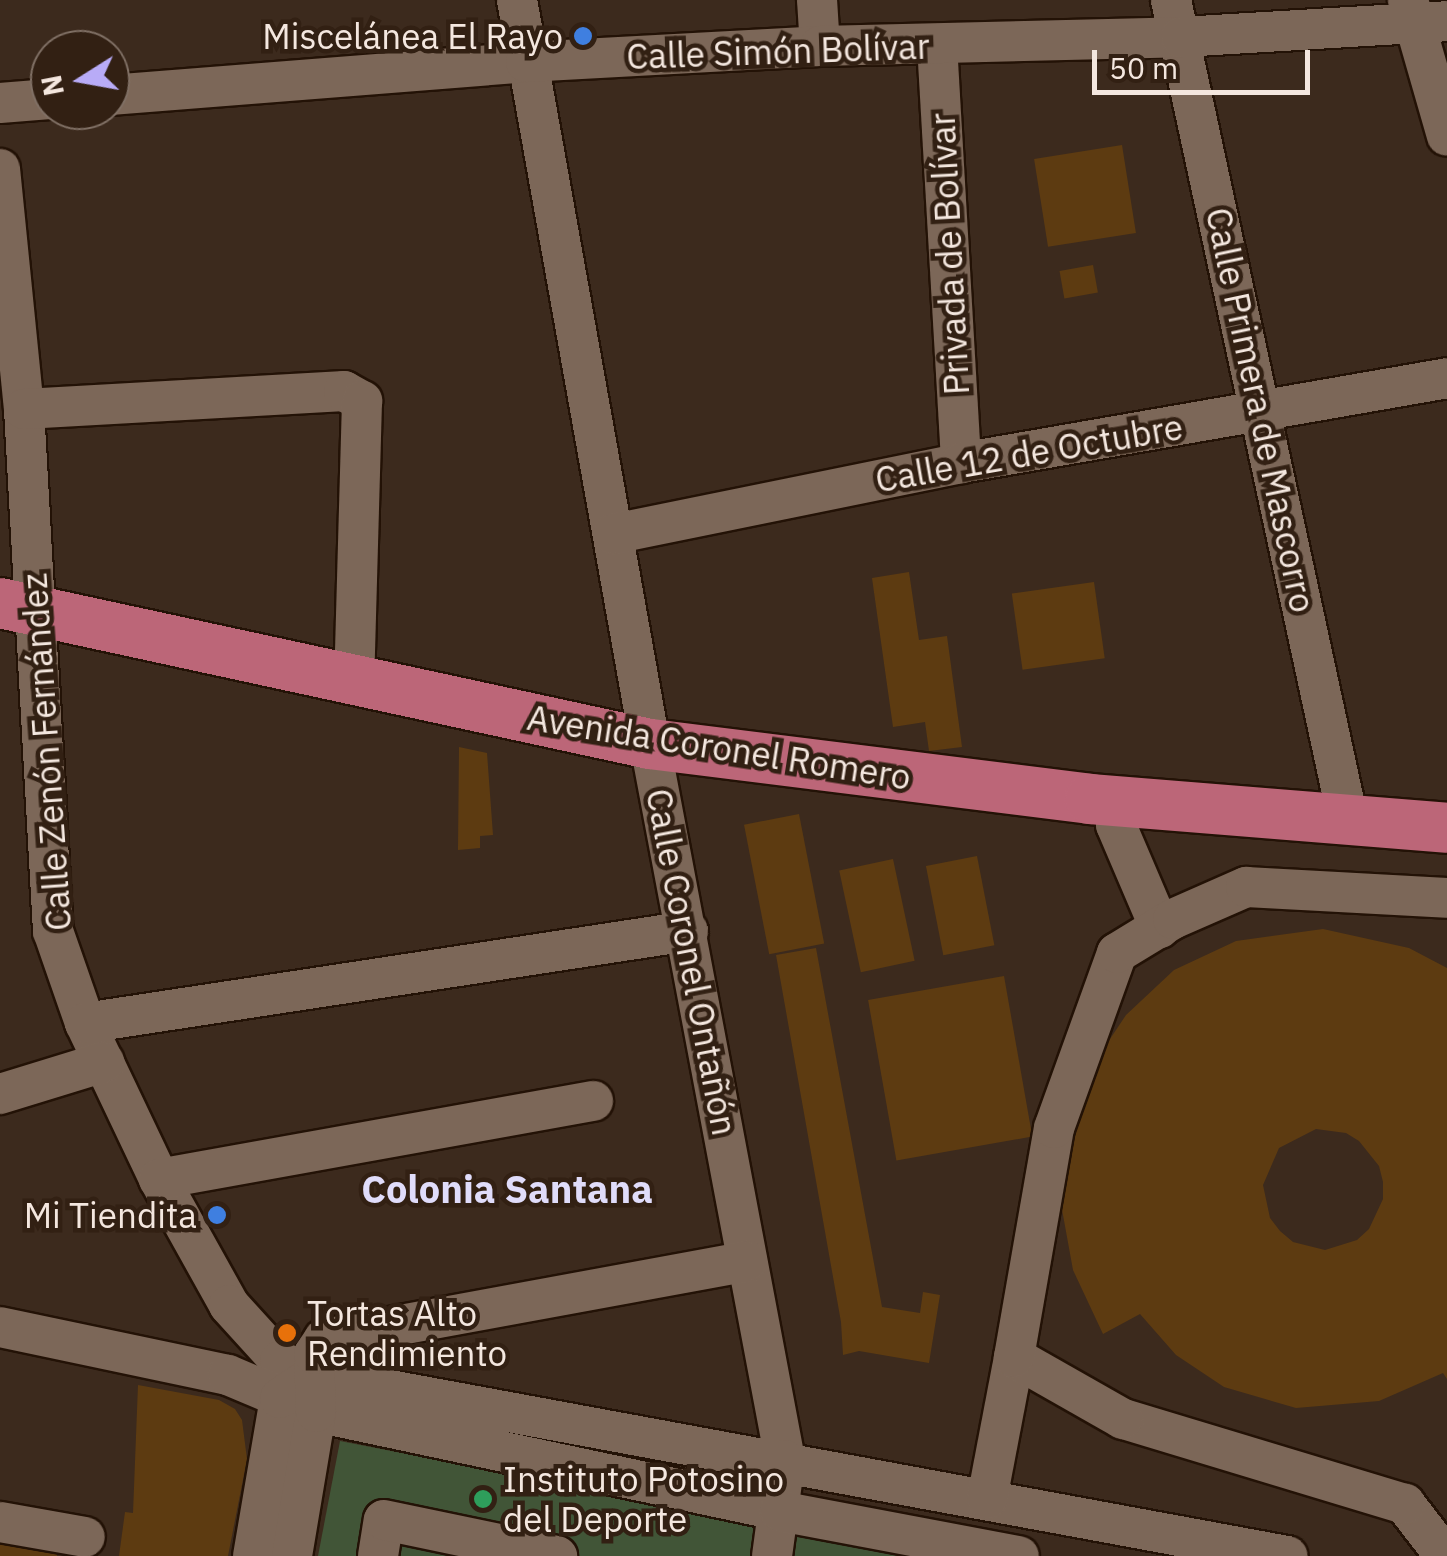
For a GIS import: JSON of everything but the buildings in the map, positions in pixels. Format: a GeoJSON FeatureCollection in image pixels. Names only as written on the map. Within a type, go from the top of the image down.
{"type":"FeatureCollection","features":[{"type":"Feature","properties":{"kind":"main road","name":"Avenida Coronel Romero"},"geometry":{"type":"LineString","coordinates":[[18,607],[354,684],[650,744],[1114,800],[1447,828]]}},
{"type":"Feature","properties":{"kind":"street","name":"Calle Coronel Ontañón"},"geometry":{"type":"LineString","coordinates":[[516,0],[650,744],[786,1460],[772,1556]]}},
{"type":"Feature","properties":{"kind":"street"},"geometry":{"type":"LineString","coordinates":[[818,0],[820,46]]}},
{"type":"Feature","properties":{"kind":"street","name":"Calle Simón Bolívar"},"geometry":{"type":"LineString","coordinates":[[130,92],[526,62],[820,46],[937,44],[1176,18],[1423,15]]}},
{"type":"Feature","properties":{"kind":"street"},"geometry":{"type":"LineString","coordinates":[[1423,15],[1447,136]]}},
{"type":"Feature","properties":{"kind":"street","name":"Calle Primera de Mascorro"},"geometry":{"type":"LineString","coordinates":[[1176,18],[1348,820]]}},
{"type":"Feature","properties":{"kind":"street","name":"Privada de Bolívar"},"geometry":{"type":"LineString","coordinates":[[937,44],[960,464]]}},
{"type":"Feature","properties":{"kind":"street"},"geometry":{"type":"LineString","coordinates":[[0,103],[30,101]]}},
{"type":"Feature","properties":{"kind":"street","name":"Calle Zenón Fernández"},"geometry":{"type":"LineString","coordinates":[[0,168],[24,408],[18,607],[53,931],[85,1023],[158,1180],[229,1305],[304,1395]]}},
{"type":"Feature","properties":{"kind":"street","name":"Calle 12 de Octubre"},"geometry":{"type":"LineString","coordinates":[[613,534],[960,464],[1447,378]]}},
{"type":"Feature","properties":{"kind":"street"},"geometry":{"type":"LineString","coordinates":[[24,408],[344,392],[362,401],[354,684]]}},
{"type":"Feature","properties":{"kind":"street"},"geometry":{"type":"LineString","coordinates":[[1114,800],[1116,825],[1160,928]]}},
{"type":"Feature","properties":{"kind":"street"},"geometry":{"type":"LineString","coordinates":[[987,1499],[1054,1128],[1118,953],[1246,886],[1429,897],[1447,928]]}},
{"type":"Feature","properties":{"kind":"street"},"geometry":{"type":"LineString","coordinates":[[85,1023],[688,931]]}},
{"type":"Feature","properties":{"kind":"street"},"geometry":{"type":"LineString","coordinates":[[0,1094],[104,1062]]}},
{"type":"Feature","properties":{"kind":"street"},"geometry":{"type":"LineString","coordinates":[[158,1180],[593,1101]]}},
{"type":"Feature","properties":{"kind":"street"},"geometry":{"type":"LineString","coordinates":[[254,1556],[314,1354],[324,1339],[747,1262]]}},
{"type":"Feature","properties":{"kind":"street"},"geometry":{"type":"LineString","coordinates":[[0,1327],[228,1375],[780,1511],[1019,1556]]}},
{"type":"Feature","properties":{"kind":"street"},"geometry":{"type":"LineString","coordinates":[[1014,1357],[1123,1420],[1406,1504],[1445,1556]]}},
{"type":"Feature","properties":{"kind":"street"},"geometry":{"type":"LineString","coordinates":[[304,1395],[786,1460],[987,1499],[1125,1541],[1288,1556]]}},
{"type":"Feature","properties":{"kind":"street"},"geometry":{"type":"LineString","coordinates":[[292,1556],[304,1395]]}},
{"type":"Feature","properties":{"kind":"street"},"geometry":{"type":"LineString","coordinates":[[378,1556],[384,1520],[476,1549],[557,1556]]}},
{"type":"Feature","properties":{"kind":"street"},"geometry":{"type":"LineString","coordinates":[[0,1522],[85,1537]]}},
{"type":"Feature","properties":{"kind":"green space","name":"Instituto Potosino del Deporte"},"geometry":{"type":"Polygon","coordinates":[[[340,1441],[934,1556],[318,1556],[340,1441]]]}},
{"type":"Feature","properties":{"kind":"place","name":"Miscelánea El Rayo"},"geometry":{"type":"Point","coordinates":[583,36]}},
{"type":"Feature","properties":{"kind":"place","name":"Mi Tiendita"},"geometry":{"type":"Point","coordinates":[217,1215]}},
{"type":"Feature","properties":{"kind":"place","name":"Tortas Alto Rendimiento"},"geometry":{"type":"Point","coordinates":[287,1333]}},
{"type":"Feature","properties":{"kind":"place","name":"Instituto Potosino del Deporte"},"geometry":{"type":"Point","coordinates":[483,1499]}},
{"type":"Feature","properties":{"kind":"district","name":"Colonia Santana"},"geometry":{"type":"Point","coordinates":[507,1189]}}]}
